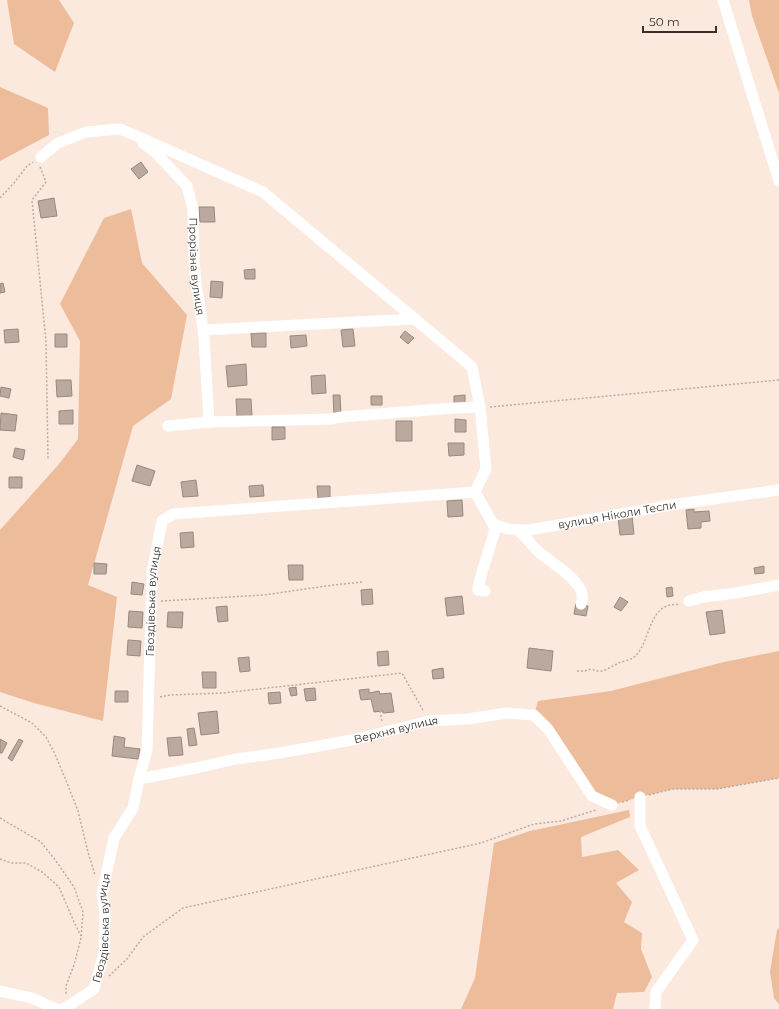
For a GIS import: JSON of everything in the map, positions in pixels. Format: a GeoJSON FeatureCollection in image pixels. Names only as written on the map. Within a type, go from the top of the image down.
{"type":"FeatureCollection","features":[{"type":"Feature","properties":{"kind":"street"},"geometry":{"type":"LineString","coordinates":[[723,0],[779,181]]}},
{"type":"Feature","properties":{"kind":"street"},"geometry":{"type":"LineString","coordinates":[[41,157],[58,143],[86,132],[120,129],[263,192],[472,367],[480,407],[486,469],[476,491],[495,530],[482,572],[482,590]]}},
{"type":"Feature","properties":{"kind":"street","name":"Прорізна вулиця"},"geometry":{"type":"LineString","coordinates":[[132,134],[155,152],[187,186],[194,209],[194,258],[196,286],[203,330],[209,422]]}},
{"type":"Feature","properties":{"kind":"street"},"geometry":{"type":"LineString","coordinates":[[203,330],[415,319]]}},
{"type":"Feature","properties":{"kind":"street"},"geometry":{"type":"LineString","coordinates":[[168,426],[209,422],[331,419],[480,407]]}},
{"type":"Feature","properties":{"kind":"street","name":"вулиця Ніколи Тесли"},"geometry":{"type":"LineString","coordinates":[[493,524],[508,529],[530,530],[677,504],[779,490]]}},
{"type":"Feature","properties":{"kind":"street","name":"Гвоздівська вулиця"},"geometry":{"type":"LineString","coordinates":[[94,989],[104,953],[105,912],[102,894],[114,838],[133,808],[147,750],[152,573],[162,521],[173,514],[476,491]]}},
{"type":"Feature","properties":{"kind":"street"},"geometry":{"type":"LineString","coordinates":[[518,530],[525,536],[532,546],[577,583],[582,594],[581,604]]}},
{"type":"Feature","properties":{"kind":"street"},"geometry":{"type":"LineString","coordinates":[[689,601],[703,597],[779,585]]}},
{"type":"Feature","properties":{"kind":"street","name":"Верхня вулиця"},"geometry":{"type":"LineString","coordinates":[[139,779],[236,759],[280,753],[357,738],[429,721],[468,719],[506,713],[534,715],[548,729],[592,796],[612,805]]}},
{"type":"Feature","properties":{"kind":"street"},"geometry":{"type":"LineString","coordinates":[[640,797],[640,826],[693,940],[656,992],[655,1009]]}},
{"type":"Feature","properties":{"kind":"street"},"geometry":{"type":"LineString","coordinates":[[0,991],[32,998],[61,1009],[94,989]]}},
{"type":"Feature","properties":{"kind":"path"},"geometry":{"type":"LineString","coordinates":[[0,198],[27,166],[41,157]]}},
{"type":"Feature","properties":{"kind":"path"},"geometry":{"type":"LineString","coordinates":[[41,157],[40,168],[46,182],[32,200],[42,314],[46,342],[48,459]]}},
{"type":"Feature","properties":{"kind":"path"},"geometry":{"type":"LineString","coordinates":[[480,407],[779,380]]}},
{"type":"Feature","properties":{"kind":"path"},"geometry":{"type":"LineString","coordinates":[[151,602],[264,595],[333,584],[363,582]]}},
{"type":"Feature","properties":{"kind":"path"},"geometry":{"type":"LineString","coordinates":[[578,671],[591,669],[604,671],[635,656],[647,638],[650,626],[657,613],[666,606],[689,601]]}},
{"type":"Feature","properties":{"kind":"path"},"geometry":{"type":"LineString","coordinates":[[148,699],[170,695],[223,693],[402,674],[429,721]]}},
{"type":"Feature","properties":{"kind":"path"},"geometry":{"type":"LineString","coordinates":[[0,706],[32,723],[46,737],[60,765],[78,811],[88,852],[96,876]]}},
{"type":"Feature","properties":{"kind":"path"},"geometry":{"type":"LineString","coordinates":[[94,989],[128,959],[143,936],[183,908],[481,843],[534,824],[561,821],[612,805],[673,789],[717,789],[779,778]]}},
{"type":"Feature","properties":{"kind":"path"},"geometry":{"type":"LineString","coordinates":[[0,818],[41,842],[74,887],[83,912],[82,938],[66,986],[61,1009]]}},
{"type":"Feature","properties":{"kind":"path"},"geometry":{"type":"LineString","coordinates":[[0,859],[11,863],[26,863],[42,872],[59,887],[82,938]]}},
{"type":"Feature","properties":{"kind":"shaded area"},"geometry":{"type":"Polygon","coordinates":[[[7,0],[59,0],[74,23],[55,72],[14,44],[7,0]]]}},
{"type":"Feature","properties":{"kind":"shaded area"},"geometry":{"type":"Polygon","coordinates":[[[749,0],[779,0],[779,93],[752,16],[749,0]]]}},
{"type":"Feature","properties":{"kind":"shaded area"},"geometry":{"type":"Polygon","coordinates":[[[0,87],[48,108],[49,135],[0,161],[0,87]]]}},
{"type":"Feature","properties":{"kind":"shaded area"},"geometry":{"type":"Polygon","coordinates":[[[131,209],[142,263],[187,315],[171,399],[133,426],[88,585],[117,597],[103,721],[34,703],[0,692],[0,530],[59,464],[78,439],[80,341],[60,304],[104,218],[131,209]]]}},
{"type":"Feature","properties":{"kind":"shaded area"},"geometry":{"type":"Polygon","coordinates":[[[779,651],[779,778],[717,789],[673,789],[612,805],[592,796],[534,715],[538,701],[611,691],[724,662],[779,651]]]}},
{"type":"Feature","properties":{"kind":"shaded area"},"geometry":{"type":"Polygon","coordinates":[[[629,810],[630,817],[581,837],[582,857],[618,850],[639,870],[616,883],[632,902],[624,922],[642,933],[641,949],[652,977],[644,992],[617,993],[613,1009],[461,1009],[475,978],[494,843],[530,831],[629,810]]]}},
{"type":"Feature","properties":{"kind":"shaded area"},"geometry":{"type":"Polygon","coordinates":[[[779,928],[779,1004],[774,998],[770,972],[777,930],[779,928]]]}},
{"type":"Feature","properties":{"kind":"building"},"geometry":{"type":"Polygon","coordinates":[[[141,162],[148,172],[139,179],[131,169],[141,162]]]}},
{"type":"Feature","properties":{"kind":"building"},"geometry":{"type":"Polygon","coordinates":[[[54,198],[57,216],[41,218],[38,201],[54,198]]]}},
{"type":"Feature","properties":{"kind":"building"},"geometry":{"type":"Polygon","coordinates":[[[199,207],[214,207],[215,222],[200,222],[199,207]]]}},
{"type":"Feature","properties":{"kind":"building"},"geometry":{"type":"Polygon","coordinates":[[[255,269],[255,279],[245,279],[244,270],[255,269]]]}},
{"type":"Feature","properties":{"kind":"building"},"geometry":{"type":"Polygon","coordinates":[[[211,281],[223,282],[222,298],[210,297],[211,281]]]}},
{"type":"Feature","properties":{"kind":"building"},"geometry":{"type":"Polygon","coordinates":[[[3,283],[5,292],[0,293],[0,284],[3,283]]]}},
{"type":"Feature","properties":{"kind":"building"},"geometry":{"type":"Polygon","coordinates":[[[18,329],[19,342],[5,343],[4,330],[18,329]]]}},
{"type":"Feature","properties":{"kind":"building"},"geometry":{"type":"Polygon","coordinates":[[[353,329],[355,346],[343,347],[341,330],[353,329]]]}},
{"type":"Feature","properties":{"kind":"building"},"geometry":{"type":"Polygon","coordinates":[[[405,331],[414,338],[408,344],[400,337],[405,331]]]}},
{"type":"Feature","properties":{"kind":"building"},"geometry":{"type":"Polygon","coordinates":[[[251,333],[266,333],[266,347],[252,347],[251,333]]]}},
{"type":"Feature","properties":{"kind":"building"},"geometry":{"type":"Polygon","coordinates":[[[55,334],[67,334],[67,347],[55,347],[55,334]]]}},
{"type":"Feature","properties":{"kind":"building"},"geometry":{"type":"Polygon","coordinates":[[[306,335],[307,346],[291,348],[290,336],[306,335]]]}},
{"type":"Feature","properties":{"kind":"building"},"geometry":{"type":"Polygon","coordinates":[[[246,364],[247,385],[228,387],[226,366],[246,364]]]}},
{"type":"Feature","properties":{"kind":"building"},"geometry":{"type":"Polygon","coordinates":[[[325,375],[326,393],[312,394],[311,376],[325,375]]]}},
{"type":"Feature","properties":{"kind":"building"},"geometry":{"type":"Polygon","coordinates":[[[56,380],[71,380],[72,396],[57,397],[56,380]]]}},
{"type":"Feature","properties":{"kind":"building"},"geometry":{"type":"Polygon","coordinates":[[[1,387],[11,389],[9,398],[0,396],[1,387]]]}},
{"type":"Feature","properties":{"kind":"building"},"geometry":{"type":"Polygon","coordinates":[[[333,395],[340,395],[341,415],[334,415],[333,395]]]}},
{"type":"Feature","properties":{"kind":"building"},"geometry":{"type":"Polygon","coordinates":[[[465,395],[465,404],[454,405],[454,396],[465,395]]]}},
{"type":"Feature","properties":{"kind":"building"},"geometry":{"type":"Polygon","coordinates":[[[371,396],[382,396],[382,405],[371,405],[371,396]]]}},
{"type":"Feature","properties":{"kind":"building"},"geometry":{"type":"Polygon","coordinates":[[[236,399],[251,399],[252,416],[237,417],[236,399]]]}},
{"type":"Feature","properties":{"kind":"building"},"geometry":{"type":"Polygon","coordinates":[[[73,410],[73,424],[59,424],[59,411],[73,410]]]}},
{"type":"Feature","properties":{"kind":"building"},"geometry":{"type":"Polygon","coordinates":[[[1,413],[17,415],[15,431],[0,430],[1,413]]]}},
{"type":"Feature","properties":{"kind":"building"},"geometry":{"type":"Polygon","coordinates":[[[455,419],[466,420],[466,432],[455,432],[455,419]]]}},
{"type":"Feature","properties":{"kind":"building"},"geometry":{"type":"Polygon","coordinates":[[[396,421],[412,421],[412,441],[396,441],[396,421]]]}},
{"type":"Feature","properties":{"kind":"building"},"geometry":{"type":"Polygon","coordinates":[[[272,427],[285,427],[285,439],[272,440],[272,427]]]}},
{"type":"Feature","properties":{"kind":"building"},"geometry":{"type":"Polygon","coordinates":[[[448,443],[464,443],[464,455],[449,456],[448,443]]]}},
{"type":"Feature","properties":{"kind":"building"},"geometry":{"type":"Polygon","coordinates":[[[15,448],[25,450],[23,460],[13,457],[15,448]]]}},
{"type":"Feature","properties":{"kind":"building"},"geometry":{"type":"Polygon","coordinates":[[[137,465],[155,471],[150,486],[132,481],[137,465]]]}},
{"type":"Feature","properties":{"kind":"building"},"geometry":{"type":"Polygon","coordinates":[[[9,477],[22,477],[22,488],[9,488],[9,477]]]}},
{"type":"Feature","properties":{"kind":"building"},"geometry":{"type":"Polygon","coordinates":[[[196,480],[198,496],[183,497],[181,482],[196,480]]]}},
{"type":"Feature","properties":{"kind":"building"},"geometry":{"type":"Polygon","coordinates":[[[263,485],[264,496],[250,497],[249,486],[263,485]]]}},
{"type":"Feature","properties":{"kind":"building"},"geometry":{"type":"Polygon","coordinates":[[[317,486],[330,486],[330,497],[318,498],[317,486]]]}},
{"type":"Feature","properties":{"kind":"building"},"geometry":{"type":"Polygon","coordinates":[[[462,500],[463,516],[448,517],[447,501],[462,500]]]}},
{"type":"Feature","properties":{"kind":"building"},"geometry":{"type":"Polygon","coordinates":[[[694,509],[694,512],[709,511],[710,521],[701,522],[701,528],[688,529],[686,510],[694,509]]]}},
{"type":"Feature","properties":{"kind":"building"},"geometry":{"type":"Polygon","coordinates":[[[632,516],[634,534],[620,535],[618,517],[632,516]]]}},
{"type":"Feature","properties":{"kind":"building"},"geometry":{"type":"Polygon","coordinates":[[[193,532],[194,547],[181,548],[180,533],[193,532]]]}},
{"type":"Feature","properties":{"kind":"building"},"geometry":{"type":"Polygon","coordinates":[[[94,563],[107,564],[106,574],[94,574],[94,563]]]}},
{"type":"Feature","properties":{"kind":"building"},"geometry":{"type":"Polygon","coordinates":[[[288,565],[303,565],[303,580],[289,580],[288,565]]]}},
{"type":"Feature","properties":{"kind":"building"},"geometry":{"type":"Polygon","coordinates":[[[764,566],[764,573],[755,574],[754,568],[764,566]]]}},
{"type":"Feature","properties":{"kind":"building"},"geometry":{"type":"Polygon","coordinates":[[[132,582],[144,584],[142,595],[131,594],[132,582]]]}},
{"type":"Feature","properties":{"kind":"building"},"geometry":{"type":"Polygon","coordinates":[[[672,587],[673,596],[667,597],[666,588],[672,587]]]}},
{"type":"Feature","properties":{"kind":"building"},"geometry":{"type":"Polygon","coordinates":[[[372,589],[373,604],[362,605],[361,590],[372,589]]]}},
{"type":"Feature","properties":{"kind":"building"},"geometry":{"type":"Polygon","coordinates":[[[462,596],[464,614],[447,616],[445,598],[462,596]]]}},
{"type":"Feature","properties":{"kind":"building"},"geometry":{"type":"Polygon","coordinates":[[[620,597],[628,602],[621,611],[614,607],[620,597]]]}},
{"type":"Feature","properties":{"kind":"building"},"geometry":{"type":"Polygon","coordinates":[[[576,603],[588,606],[586,616],[574,614],[576,603]]]}},
{"type":"Feature","properties":{"kind":"building"},"geometry":{"type":"Polygon","coordinates":[[[227,606],[228,621],[218,622],[216,607],[227,606]]]}},
{"type":"Feature","properties":{"kind":"building"},"geometry":{"type":"Polygon","coordinates":[[[722,610],[725,633],[710,635],[706,612],[722,610]]]}},
{"type":"Feature","properties":{"kind":"building"},"geometry":{"type":"Polygon","coordinates":[[[129,611],[143,612],[142,628],[128,627],[129,611]]]}},
{"type":"Feature","properties":{"kind":"building"},"geometry":{"type":"Polygon","coordinates":[[[168,612],[183,612],[182,628],[167,627],[168,612]]]}},
{"type":"Feature","properties":{"kind":"building"},"geometry":{"type":"Polygon","coordinates":[[[128,640],[141,641],[140,656],[127,655],[128,640]]]}},
{"type":"Feature","properties":{"kind":"building"},"geometry":{"type":"Polygon","coordinates":[[[529,648],[553,651],[551,671],[527,668],[529,648]]]}},
{"type":"Feature","properties":{"kind":"building"},"geometry":{"type":"Polygon","coordinates":[[[388,651],[389,665],[378,666],[377,652],[388,651]]]}},
{"type":"Feature","properties":{"kind":"building"},"geometry":{"type":"Polygon","coordinates":[[[249,657],[250,671],[240,672],[238,658],[249,657]]]}},
{"type":"Feature","properties":{"kind":"building"},"geometry":{"type":"Polygon","coordinates":[[[443,668],[444,678],[433,679],[432,670],[443,668]]]}},
{"type":"Feature","properties":{"kind":"building"},"geometry":{"type":"Polygon","coordinates":[[[202,672],[216,672],[216,688],[203,688],[202,672]]]}},
{"type":"Feature","properties":{"kind":"building"},"geometry":{"type":"Polygon","coordinates":[[[296,687],[297,695],[291,696],[289,688],[296,687]]]}},
{"type":"Feature","properties":{"kind":"building"},"geometry":{"type":"Polygon","coordinates":[[[315,688],[316,700],[306,701],[304,689],[315,688]]]}},
{"type":"Feature","properties":{"kind":"building"},"geometry":{"type":"Polygon","coordinates":[[[369,689],[369,693],[379,691],[380,694],[391,693],[394,712],[374,712],[371,699],[361,700],[359,690],[369,689]]]}},
{"type":"Feature","properties":{"kind":"building"},"geometry":{"type":"Polygon","coordinates":[[[115,691],[128,691],[128,702],[115,702],[115,691]]]}},
{"type":"Feature","properties":{"kind":"building"},"geometry":{"type":"Polygon","coordinates":[[[280,692],[281,703],[269,704],[268,693],[280,692]]]}},
{"type":"Feature","properties":{"kind":"building"},"geometry":{"type":"Polygon","coordinates":[[[217,711],[219,733],[201,735],[198,713],[217,711]]]}},
{"type":"Feature","properties":{"kind":"building"},"geometry":{"type":"Polygon","coordinates":[[[194,728],[197,745],[189,746],[187,729],[194,728]]]}},
{"type":"Feature","properties":{"kind":"building"},"geometry":{"type":"Polygon","coordinates":[[[114,736],[125,738],[124,747],[140,749],[138,759],[112,756],[114,736]]]}},
{"type":"Feature","properties":{"kind":"building"},"geometry":{"type":"Polygon","coordinates":[[[181,737],[183,755],[169,756],[167,738],[181,737]]]}},
{"type":"Feature","properties":{"kind":"building"},"geometry":{"type":"Polygon","coordinates":[[[0,739],[7,743],[2,753],[0,753],[0,739]]]}},
{"type":"Feature","properties":{"kind":"building"},"geometry":{"type":"Polygon","coordinates":[[[19,739],[23,741],[12,761],[8,758],[19,739]]]}}]}
